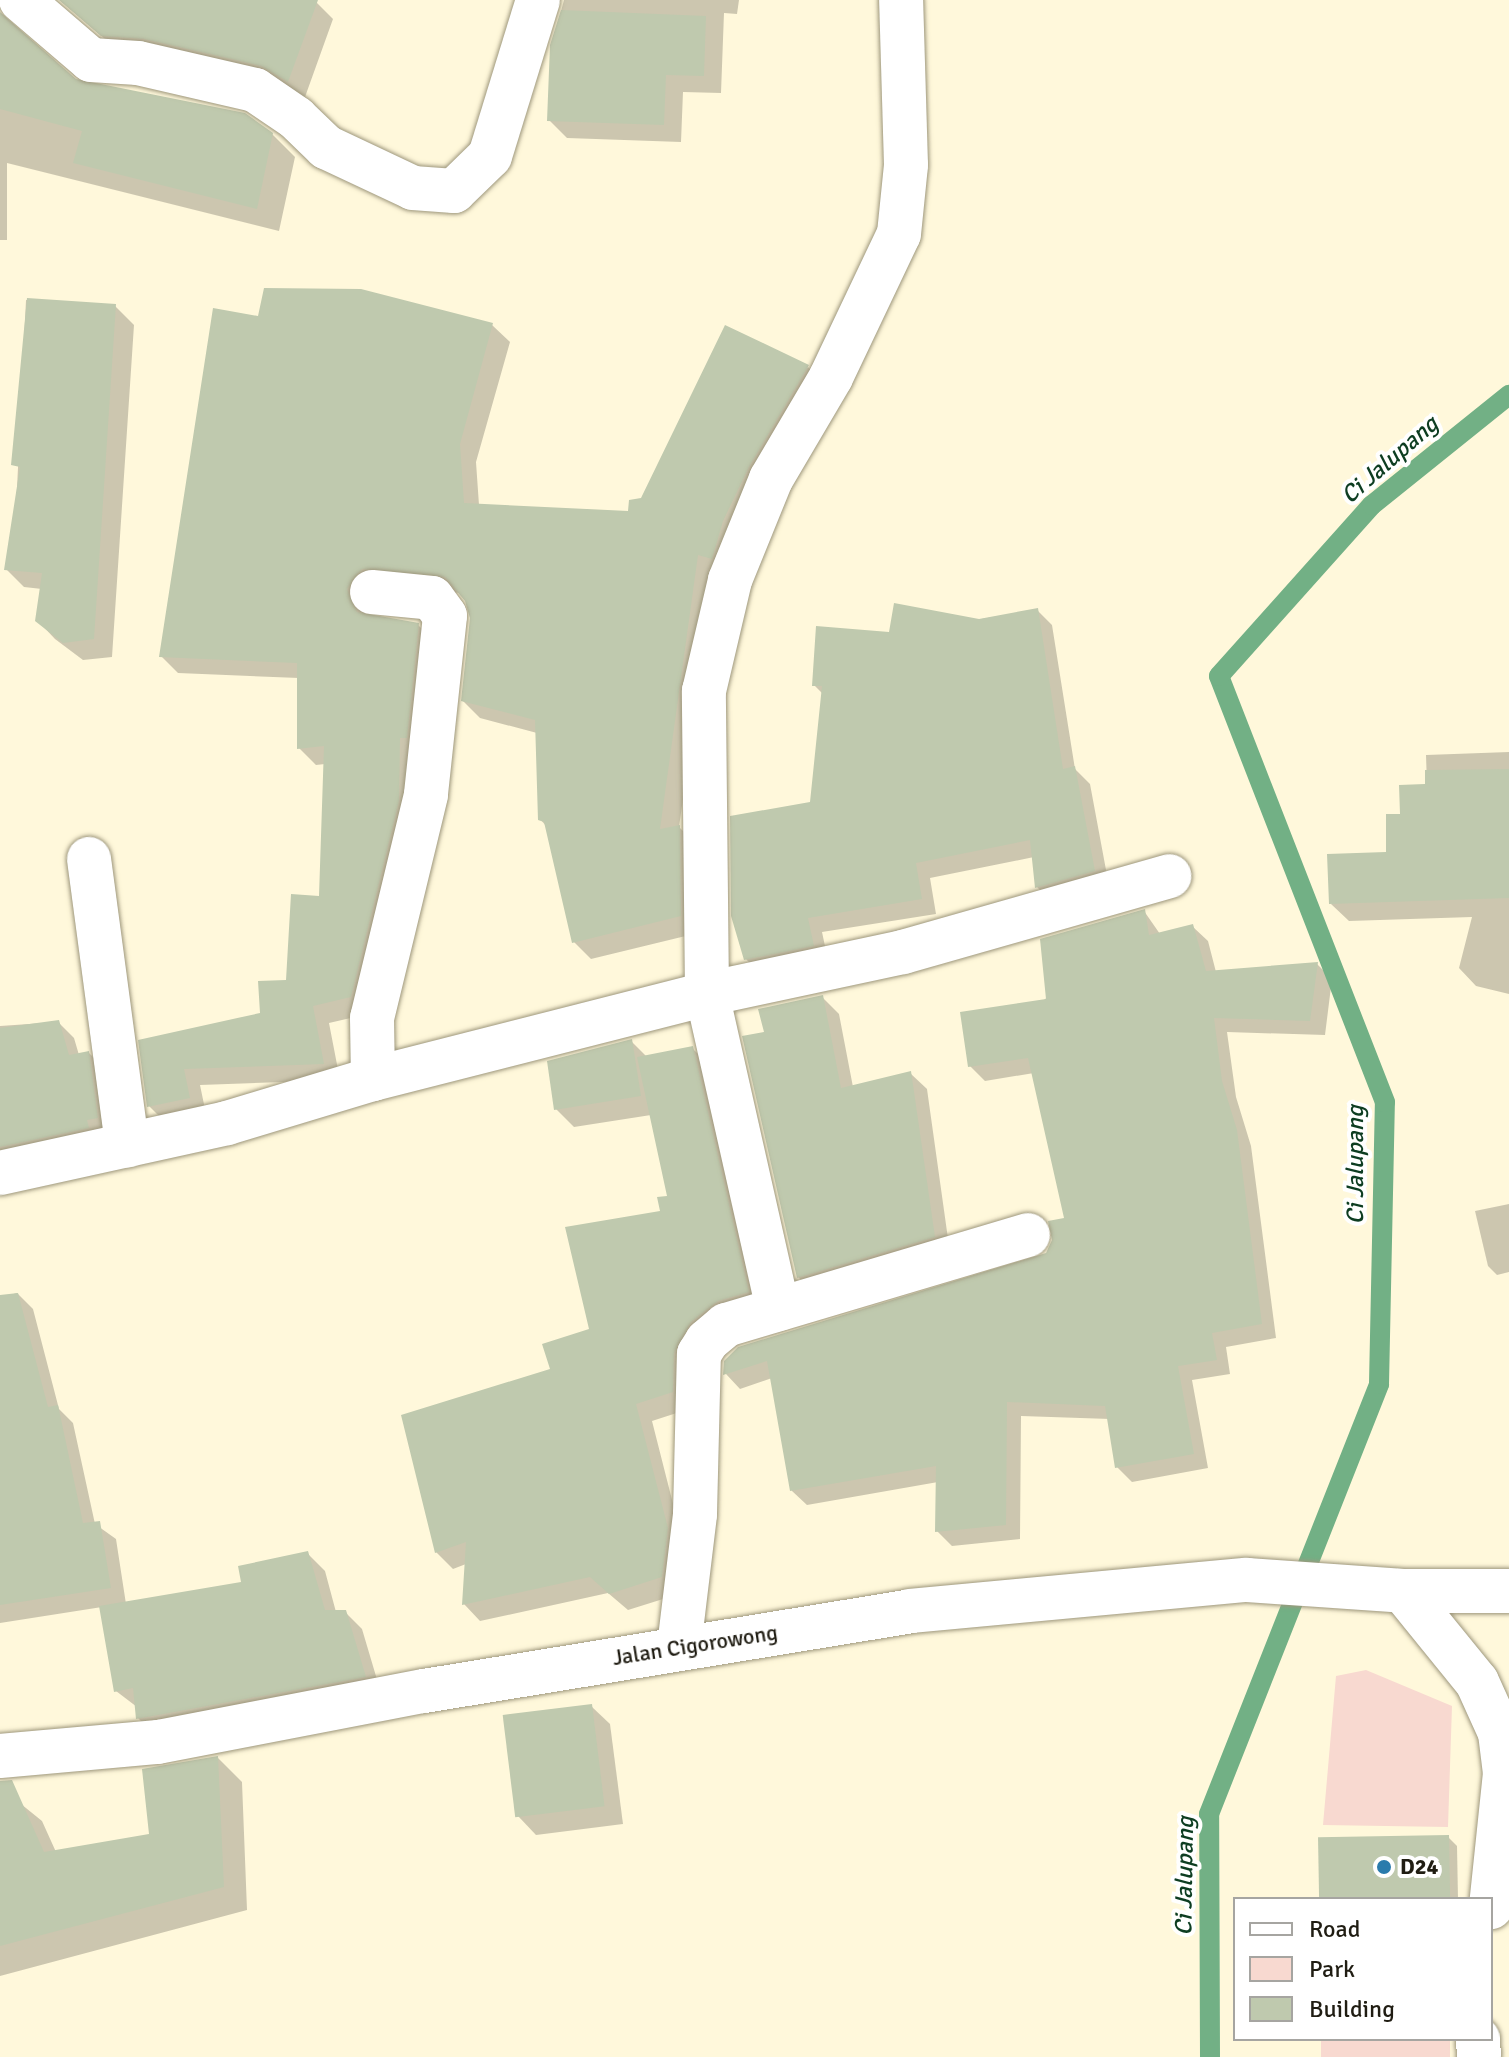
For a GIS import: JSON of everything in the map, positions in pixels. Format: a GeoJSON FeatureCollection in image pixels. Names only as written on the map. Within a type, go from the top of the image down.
{"type":"FeatureCollection","features":[{"type":"Feature","properties":{"kind":"street"},"geometry":{"type":"LineString","coordinates":[[21,0],[91,60],[138,63],[255,90],[296,118],[326,147],[413,188],[454,191],[490,156],[538,0]]}},
{"type":"Feature","properties":{"kind":"street"},"geometry":{"type":"LineString","coordinates":[[778,1309],[707,994],[704,691],[730,580],[771,479],[831,377],[899,234],[906,165],[901,0]]}},
{"type":"Feature","properties":{"kind":"street"},"geometry":{"type":"LineString","coordinates":[[372,592],[432,598],[445,616],[426,795],[372,1018],[373,1079]]}},
{"type":"Feature","properties":{"kind":"street"},"geometry":{"type":"LineString","coordinates":[[89,859],[127,1145]]}},
{"type":"Feature","properties":{"kind":"street"},"geometry":{"type":"LineString","coordinates":[[0,1173],[227,1123],[373,1079],[707,994],[903,952],[1169,876]]}},
{"type":"Feature","properties":{"kind":"street"},"geometry":{"type":"LineString","coordinates":[[679,1647],[695,1514],[699,1354],[726,1325],[1028,1235]]}},
{"type":"Feature","properties":{"kind":"street","name":"Jalan Cigorowong"},"geometry":{"type":"LineString","coordinates":[[0,1756],[158,1742],[679,1647],[910,1611],[1247,1580],[1399,1590],[1509,1591]]}},
{"type":"Feature","properties":{"kind":"street"},"geometry":{"type":"LineString","coordinates":[[1399,1590],[1477,1682],[1500,1733],[1505,1773],[1492,1897]]}},
{"type":"Feature","properties":{"kind":"green space"},"geometry":{"type":"Polygon","coordinates":[[[1366,1670],[1452,1706],[1448,1827],[1323,1825],[1336,1676],[1366,1670]]]}},
{"type":"Feature","properties":{"kind":"green space"},"geometry":{"type":"Polygon","coordinates":[[[1321,2041],[1450,2041],[1450,2057],[1321,2057],[1321,2041]]]}},
{"type":"Feature","properties":{"kind":"building"},"geometry":{"type":"Polygon","coordinates":[[[59,0],[318,0],[288,82],[261,66],[144,39],[101,36],[59,0]]]}},
{"type":"Feature","properties":{"kind":"building"},"geometry":{"type":"Polygon","coordinates":[[[561,10],[706,16],[704,76],[666,75],[664,125],[547,121],[550,45],[561,10]]]}},
{"type":"Feature","properties":{"kind":"building"},"geometry":{"type":"Polygon","coordinates":[[[0,12],[76,79],[245,113],[273,133],[257,209],[73,163],[82,131],[0,109],[0,12]]]}},
{"type":"Feature","properties":{"kind":"building"},"geometry":{"type":"Polygon","coordinates":[[[264,288],[361,289],[493,323],[460,444],[464,503],[628,511],[629,500],[641,498],[725,325],[809,365],[749,467],[723,521],[712,559],[698,555],[660,829],[680,825],[681,916],[572,943],[544,822],[538,820],[535,720],[461,701],[470,618],[465,601],[445,577],[362,569],[347,589],[357,612],[419,623],[407,738],[400,738],[399,801],[351,997],[313,1006],[324,1064],[184,1069],[190,1098],[147,1107],[138,1040],[260,1013],[258,981],[286,980],[291,894],[319,896],[324,746],[297,749],[297,663],[159,657],[213,308],[258,316],[264,288]]]}},
{"type":"Feature","properties":{"kind":"building"},"geometry":{"type":"Polygon","coordinates":[[[27,298],[116,304],[94,639],[63,643],[35,621],[42,573],[4,570],[20,467],[11,465],[27,298]]]}},
{"type":"Feature","properties":{"kind":"building"},"geometry":{"type":"Polygon","coordinates":[[[894,603],[979,619],[1038,608],[1063,769],[1075,766],[1095,871],[1035,888],[1030,840],[916,863],[922,899],[808,918],[814,946],[744,960],[731,916],[730,816],[810,802],[822,686],[812,686],[816,626],[889,632],[894,603]]]}},
{"type":"Feature","properties":{"kind":"building"},"geometry":{"type":"Polygon","coordinates":[[[1509,769],[1509,898],[1329,904],[1327,854],[1386,852],[1386,814],[1400,814],[1399,785],[1425,784],[1425,770],[1509,769]]]}},
{"type":"Feature","properties":{"kind":"building"},"geometry":{"type":"Polygon","coordinates":[[[1145,909],[1149,935],[1193,924],[1206,971],[1318,962],[1310,1021],[1214,1018],[1222,1081],[1237,1130],[1262,1324],[1212,1333],[1217,1360],[1178,1366],[1194,1454],[1115,1468],[1105,1406],[1007,1402],[1006,1525],[935,1532],[936,1466],[790,1491],[767,1361],[723,1375],[724,1361],[738,1347],[1046,1253],[1052,1240],[1048,1221],[1064,1218],[1028,1058],[968,1067],[960,1012],[1046,999],[1040,939],[1145,909]]]}},
{"type":"Feature","properties":{"kind":"building"},"geometry":{"type":"Polygon","coordinates":[[[823,995],[841,1088],[911,1071],[935,1237],[797,1278],[742,1036],[764,1032],[758,1009],[823,995]]]}},
{"type":"Feature","properties":{"kind":"building"},"geometry":{"type":"Polygon","coordinates":[[[59,1020],[69,1055],[89,1051],[98,1118],[87,1120],[89,1128],[0,1147],[0,1028],[59,1020]]]}},
{"type":"Feature","properties":{"kind":"building"},"geometry":{"type":"Polygon","coordinates":[[[632,1039],[641,1096],[554,1110],[547,1061],[632,1039]]]}},
{"type":"Feature","properties":{"kind":"building"},"geometry":{"type":"Polygon","coordinates":[[[693,1046],[749,1292],[718,1301],[691,1322],[674,1353],[673,1392],[636,1404],[668,1528],[662,1577],[609,1594],[590,1577],[462,1605],[466,1542],[435,1553],[401,1415],[550,1369],[542,1344],[589,1329],[565,1227],[660,1211],[657,1197],[667,1196],[637,1057],[693,1046]]]}},
{"type":"Feature","properties":{"kind":"building"},"geometry":{"type":"Polygon","coordinates":[[[18,1293],[48,1407],[58,1405],[83,1523],[100,1521],[111,1588],[0,1605],[0,1295],[18,1293]]]}},
{"type":"Feature","properties":{"kind":"building"},"geometry":{"type":"Polygon","coordinates":[[[308,1551],[325,1610],[346,1610],[366,1677],[136,1719],[133,1688],[114,1692],[99,1606],[241,1582],[238,1566],[308,1551]]]}},
{"type":"Feature","properties":{"kind":"building"},"geometry":{"type":"Polygon","coordinates":[[[592,1704],[605,1806],[515,1817],[503,1715],[592,1704]]]}},
{"type":"Feature","properties":{"kind":"building"},"geometry":{"type":"Polygon","coordinates":[[[218,1756],[224,1887],[0,1946],[0,1781],[12,1780],[44,1852],[149,1834],[142,1769],[218,1756]]]}},
{"type":"Feature","properties":{"kind":"building","name":"D24"},"geometry":{"type":"Polygon","coordinates":[[[1449,1835],[1450,1897],[1319,1897],[1318,1837],[1449,1835]]]}},
{"type":"Feature","properties":{"kind":"waterway","name":"Ci Jalupang"},"geometry":{"type":"LineString","coordinates":[[1210,2057],[1209,1814],[1379,1384],[1385,1102],[1219,676],[1372,505],[1509,395]]}},
{"type":"Feature","properties":{"kind":"place","name":"D24"},"geometry":{"type":"Point","coordinates":[1384,1867]}}]}
